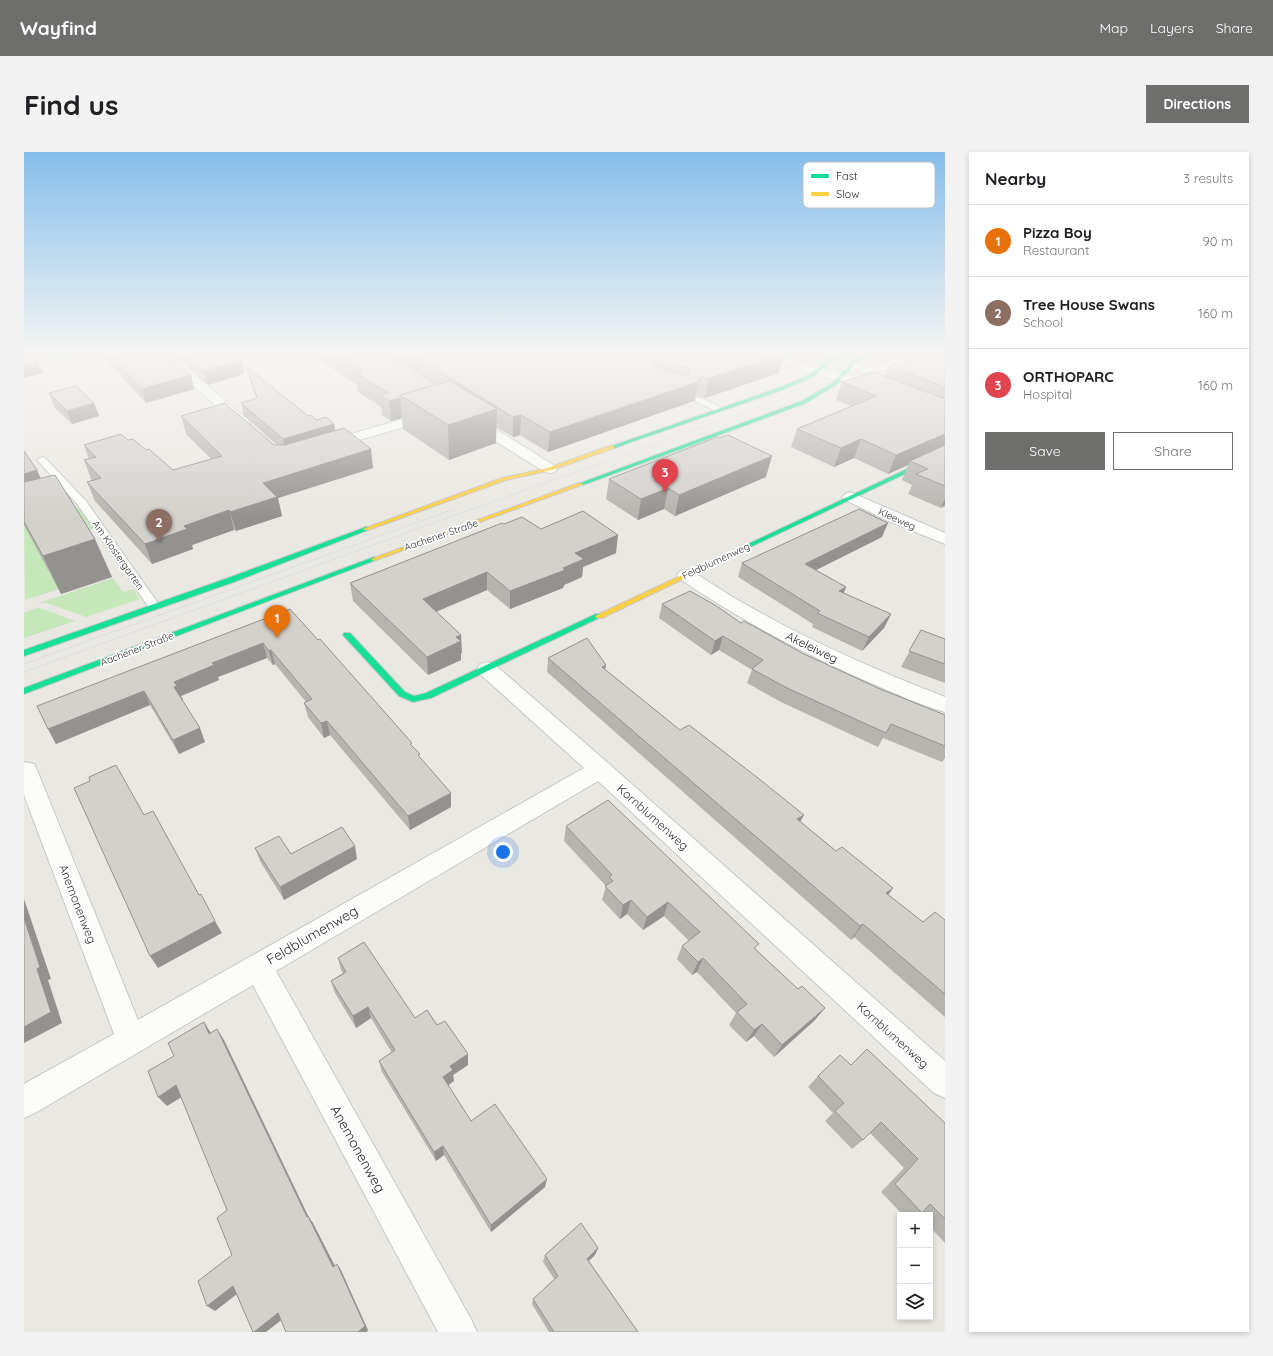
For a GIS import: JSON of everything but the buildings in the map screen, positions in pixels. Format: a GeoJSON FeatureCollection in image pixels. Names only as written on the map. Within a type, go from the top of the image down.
{"type":"FeatureCollection","features":[{"type":"Feature","properties":{"kind":"main road"},"geometry":{"type":"LineString","coordinates":[[24,652],[230,580],[407,513],[504,479],[550,469],[728,406]]}},
{"type":"Feature","properties":{"kind":"main road","name":"Aachener Straße"},"geometry":{"type":"LineString","coordinates":[[24,691],[421,541],[481,521],[793,406]]}},
{"type":"Feature","properties":{"kind":"main road","name":"Feldblumenweg"},"geometry":{"type":"LineString","coordinates":[[487,669],[945,453]]}},
{"type":"Feature","properties":{"kind":"main road"},"geometry":{"type":"LineString","coordinates":[[407,513],[417,514],[424,517]]}},
{"type":"Feature","properties":{"kind":"main road"},"geometry":{"type":"LineString","coordinates":[[421,541],[431,533],[432,526]]}},
{"type":"Feature","properties":{"kind":"main road"},"geometry":{"type":"LineString","coordinates":[[347,635],[402,694],[413,699],[428,696],[487,669]]}},
{"type":"Feature","properties":{"kind":"street"},"geometry":{"type":"LineString","coordinates":[[223,406],[254,433]]}},
{"type":"Feature","properties":{"kind":"street"},"geometry":{"type":"LineString","coordinates":[[313,450],[453,412],[550,469]]}},
{"type":"Feature","properties":{"kind":"street","name":"Kleeweg"},"geometry":{"type":"LineString","coordinates":[[850,497],[899,520],[945,539]]}},
{"type":"Feature","properties":{"kind":"street","name":"Akeleiweg"},"geometry":{"type":"LineString","coordinates":[[686,575],[715,596],[794,639],[874,677],[945,705]]}},
{"type":"Feature","properties":{"kind":"street","name":"Kornblumenweg"},"geometry":{"type":"LineString","coordinates":[[487,669],[600,769],[945,1082]]}},
{"type":"Feature","properties":{"kind":"street","name":"Feldblumenweg"},"geometry":{"type":"LineString","coordinates":[[24,1102],[600,769]]}},
{"type":"Feature","properties":{"kind":"street","name":"Anemonenweg"},"geometry":{"type":"LineString","coordinates":[[26,770],[132,1039]]}},
{"type":"Feature","properties":{"kind":"street","name":"Anemonenweg"},"geometry":{"type":"LineString","coordinates":[[258,966],[458,1332]]}},
{"type":"Feature","properties":{"kind":"lane"},"geometry":{"type":"LineString","coordinates":[[712,406],[719,409]]}},
{"type":"Feature","properties":{"kind":"lane","name":"Am Klostergarten"},"geometry":{"type":"LineString","coordinates":[[42,460],[78,504],[154,606]]}},
{"type":"Feature","properties":{"kind":"green space"},"geometry":{"type":"Polygon","coordinates":[[[79,506],[94,529],[87,530],[59,589],[25,600],[24,523],[79,506]]]}},
{"type":"Feature","properties":{"kind":"green space"},"geometry":{"type":"Polygon","coordinates":[[[113,578],[123,592],[133,589],[140,599],[86,617],[47,603],[39,603],[113,578]]]}},
{"type":"Feature","properties":{"kind":"green space"},"geometry":{"type":"Polygon","coordinates":[[[37,608],[75,621],[24,638],[24,613],[37,608]]]}},
{"type":"Feature","properties":{"kind":"tram line"},"geometry":{"type":"LineString","coordinates":[[24,672],[458,514],[762,406]]}},
{"type":"Feature","properties":{"kind":"tram line"},"geometry":{"type":"LineString","coordinates":[[24,664],[454,509]]}},
{"type":"Feature","properties":{"kind":"traffic: fast"},"geometry":{"type":"LineString","coordinates":[[612,447],[731,406]]}},
{"type":"Feature","properties":{"kind":"traffic: fast"},"geometry":{"type":"LineString","coordinates":[[581,484],[793,406]]}},
{"type":"Feature","properties":{"kind":"traffic: fast"},"geometry":{"type":"LineString","coordinates":[[708,565],[945,453]]}},
{"type":"Feature","properties":{"kind":"traffic: fast"},"geometry":{"type":"LineString","coordinates":[[24,653],[231,580],[366,529]]}},
{"type":"Feature","properties":{"kind":"traffic: fast"},"geometry":{"type":"LineString","coordinates":[[24,691],[374,559]]}},
{"type":"Feature","properties":{"kind":"traffic: fast"},"geometry":{"type":"LineString","coordinates":[[347,635],[402,694],[413,699],[428,696],[599,616]]}},
{"type":"Feature","properties":{"kind":"traffic: slow"},"geometry":{"type":"LineString","coordinates":[[366,529],[504,479],[550,469],[612,447]]}},
{"type":"Feature","properties":{"kind":"traffic: slow"},"geometry":{"type":"LineString","coordinates":[[374,559],[581,484]]}},
{"type":"Feature","properties":{"kind":"traffic: slow"},"geometry":{"type":"LineString","coordinates":[[599,616],[708,565]]}},
{"type":"Feature","properties":{"kind":"place","name":"ORTHOPARC"},"geometry":{"type":"Point","coordinates":[665,492]}},
{"type":"Feature","properties":{"kind":"place","name":"Tree House Swans"},"geometry":{"type":"Point","coordinates":[159,542]}},
{"type":"Feature","properties":{"kind":"place","name":"Pizza Boy"},"geometry":{"type":"Point","coordinates":[277,638]}}]}
